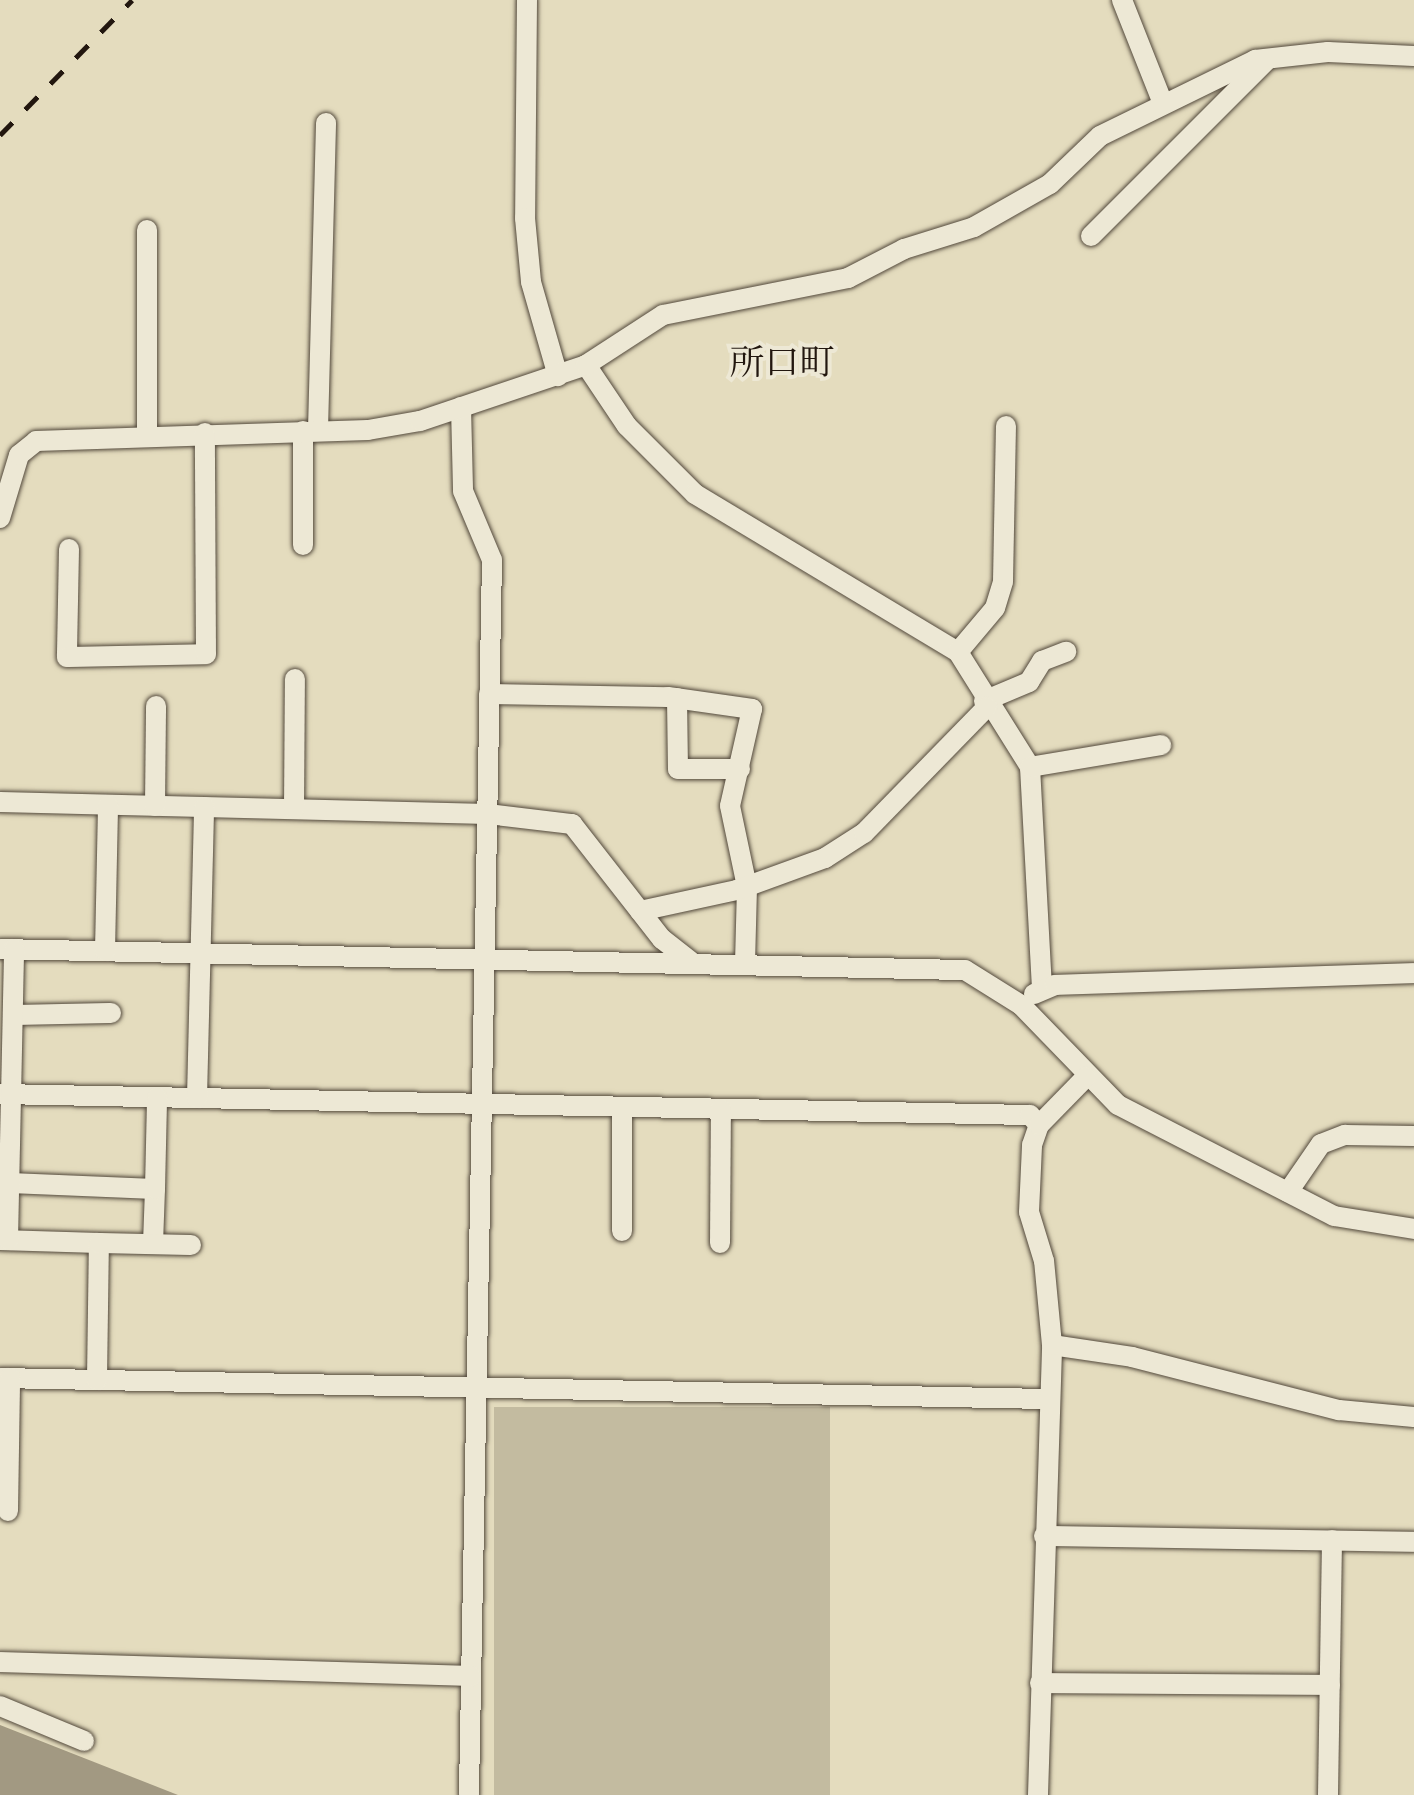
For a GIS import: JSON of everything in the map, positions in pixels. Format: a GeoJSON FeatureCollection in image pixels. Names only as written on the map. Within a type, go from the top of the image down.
{"type":"FeatureCollection","features":[{"type":"Feature","properties":{"kind":"street"},"geometry":{"type":"LineString","coordinates":[[526,0],[525,218],[532,282],[558,376]]}},
{"type":"Feature","properties":{"kind":"street"},"geometry":{"type":"LineString","coordinates":[[1122,0],[1162,101]]}},
{"type":"Feature","properties":{"kind":"street"},"geometry":{"type":"LineString","coordinates":[[1091,236],[1273,54]]}},
{"type":"Feature","properties":{"kind":"street"},"geometry":{"type":"LineString","coordinates":[[0,518],[20,455],[36,442],[147,434],[368,430],[461,407],[586,365],[663,315],[848,278],[904,249],[974,228],[1026,201],[1100,136],[1162,101],[1273,54],[1414,56]]}},
{"type":"Feature","properties":{"kind":"street"},"geometry":{"type":"LineString","coordinates":[[304,546],[326,123]]}},
{"type":"Feature","properties":{"kind":"street"},"geometry":{"type":"LineString","coordinates":[[147,230],[147,434]]}},
{"type":"Feature","properties":{"kind":"street"},"geometry":{"type":"LineString","coordinates":[[586,365],[627,426],[695,494],[958,652],[986,704],[1030,767],[1042,986]]}},
{"type":"Feature","properties":{"kind":"street"},"geometry":{"type":"LineString","coordinates":[[461,407],[464,491],[492,549],[469,1795]]}},
{"type":"Feature","properties":{"kind":"street"},"geometry":{"type":"LineString","coordinates":[[958,652],[995,608],[1003,581],[1006,426]]}},
{"type":"Feature","properties":{"kind":"street"},"geometry":{"type":"LineString","coordinates":[[69,549],[67,657],[206,654],[205,432]]}},
{"type":"Feature","properties":{"kind":"street"},"geometry":{"type":"LineString","coordinates":[[640,911],[746,887],[825,858],[864,833],[986,704],[1028,682],[1042,661],[1066,652]]}},
{"type":"Feature","properties":{"kind":"street"},"geometry":{"type":"LineString","coordinates":[[294,809],[295,680]]}},
{"type":"Feature","properties":{"kind":"street"},"geometry":{"type":"LineString","coordinates":[[489,694],[677,698],[752,709],[730,825],[746,887],[745,965]]}},
{"type":"Feature","properties":{"kind":"street"},"geometry":{"type":"LineString","coordinates":[[677,698],[678,769],[740,769]]}},
{"type":"Feature","properties":{"kind":"street"},"geometry":{"type":"LineString","coordinates":[[155,806],[156,706]]}},
{"type":"Feature","properties":{"kind":"street"},"geometry":{"type":"LineString","coordinates":[[1030,767],[1161,745]]}},
{"type":"Feature","properties":{"kind":"street"},"geometry":{"type":"LineString","coordinates":[[0,802],[488,814],[572,824],[640,911],[691,962]]}},
{"type":"Feature","properties":{"kind":"street"},"geometry":{"type":"LineString","coordinates":[[105,951],[108,805]]}},
{"type":"Feature","properties":{"kind":"street"},"geometry":{"type":"LineString","coordinates":[[197,1098],[204,807]]}},
{"type":"Feature","properties":{"kind":"street"},"geometry":{"type":"LineString","coordinates":[[191,1245],[4,1240],[10,1183],[6,1094],[13,1014],[7,949],[965,970],[1022,1005],[1086,1077],[1118,1105],[1334,1216],[1414,1229]]}},
{"type":"Feature","properties":{"kind":"street"},"geometry":{"type":"LineString","coordinates":[[1022,1005],[1042,986],[1414,973]]}},
{"type":"Feature","properties":{"kind":"street"},"geometry":{"type":"LineString","coordinates":[[13,1014],[112,1013]]}},
{"type":"Feature","properties":{"kind":"street"},"geometry":{"type":"LineString","coordinates":[[1038,1795],[1052,1345],[1044,1261],[1030,1212],[1039,1125],[1086,1077]]}},
{"type":"Feature","properties":{"kind":"street"},"geometry":{"type":"LineString","coordinates":[[6,1094],[1030,1114],[1039,1125]]}},
{"type":"Feature","properties":{"kind":"street"},"geometry":{"type":"LineString","coordinates":[[153,1244],[157,1098]]}},
{"type":"Feature","properties":{"kind":"street"},"geometry":{"type":"LineString","coordinates":[[622,1108],[622,1231]]}},
{"type":"Feature","properties":{"kind":"street"},"geometry":{"type":"LineString","coordinates":[[720,1243],[721,1109]]}},
{"type":"Feature","properties":{"kind":"street"},"geometry":{"type":"LineString","coordinates":[[1288,1192],[1320,1144],[1344,1135],[1414,1136]]}},
{"type":"Feature","properties":{"kind":"street"},"geometry":{"type":"LineString","coordinates":[[10,1183],[155,1188]]}},
{"type":"Feature","properties":{"kind":"street"},"geometry":{"type":"LineString","coordinates":[[97,1380],[99,1243]]}},
{"type":"Feature","properties":{"kind":"street"},"geometry":{"type":"LineString","coordinates":[[1052,1345],[1132,1357],[1366,1415],[1414,1417]]}},
{"type":"Feature","properties":{"kind":"street"},"geometry":{"type":"LineString","coordinates":[[8,1511],[5,1378],[1048,1399]]}},
{"type":"Feature","properties":{"kind":"street"},"geometry":{"type":"LineString","coordinates":[[1044,1536],[1414,1542]]}},
{"type":"Feature","properties":{"kind":"street"},"geometry":{"type":"LineString","coordinates":[[1328,1795],[1332,1540]]}},
{"type":"Feature","properties":{"kind":"street"},"geometry":{"type":"LineString","coordinates":[[0,1662],[471,1676]]}},
{"type":"Feature","properties":{"kind":"street"},"geometry":{"type":"LineString","coordinates":[[1040,1682],[1330,1685]]}},
{"type":"Feature","properties":{"kind":"street"},"geometry":{"type":"LineString","coordinates":[[0,1706],[84,1740]]}},
{"type":"Feature","properties":{"kind":"shaded area"},"geometry":{"type":"Polygon","coordinates":[[[494,1407],[830,1407],[830,1795],[494,1795],[494,1407]]]}},
{"type":"Feature","properties":{"kind":"shaded area"},"geometry":{"type":"Polygon","coordinates":[[[0,1725],[178,1795],[0,1795],[0,1725]]]}},
{"type":"Feature","properties":{"kind":"railway"},"geometry":{"type":"LineString","coordinates":[[0,135],[132,0]]}},
{"type":"Feature","properties":{"kind":"district","name":"所口町"},"geometry":{"type":"Point","coordinates":[782,363]}}]}
